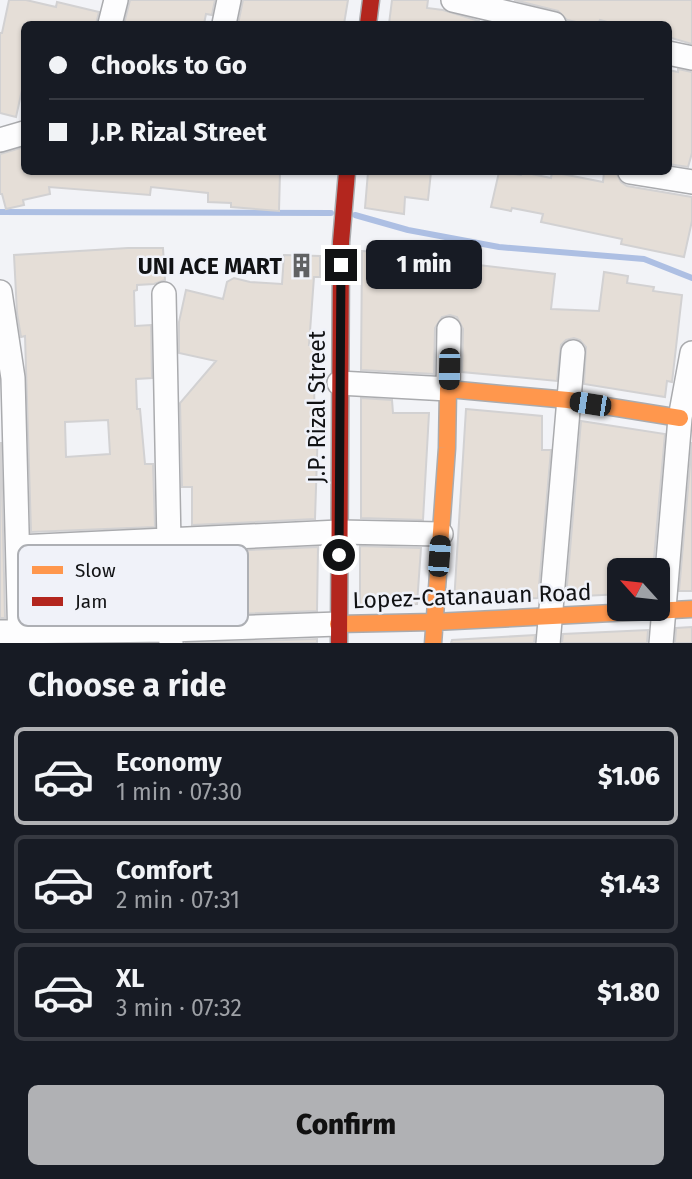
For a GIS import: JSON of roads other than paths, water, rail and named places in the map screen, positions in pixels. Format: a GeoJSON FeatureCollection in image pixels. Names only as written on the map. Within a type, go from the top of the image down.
{"type":"FeatureCollection","features":[{"type":"Feature","properties":{"kind":"main road"},"geometry":{"type":"LineString","coordinates":[[368,21],[371,0]]}},
{"type":"Feature","properties":{"kind":"main road","name":"J.P. Rizal Street"},"geometry":{"type":"LineString","coordinates":[[339,634],[341,242],[347,175]]}},
{"type":"Feature","properties":{"kind":"main road"},"geometry":{"type":"LineString","coordinates":[[433,643],[447,448],[448,389],[568,400],[680,418]]}},
{"type":"Feature","properties":{"kind":"main road","name":"Lopez-Catanauan Road"},"geometry":{"type":"LineString","coordinates":[[670,610],[692,609]]}},
{"type":"Feature","properties":{"kind":"main road","name":"Lopez-Catanauan Road"},"geometry":{"type":"LineString","coordinates":[[339,634],[434,622],[607,613]]}},
{"type":"Feature","properties":{"kind":"street"},"geometry":{"type":"LineString","coordinates":[[111,21],[116,0]]}},
{"type":"Feature","properties":{"kind":"street"},"geometry":{"type":"LineString","coordinates":[[225,21],[229,0]]}},
{"type":"Feature","properties":{"kind":"street"},"geometry":{"type":"LineString","coordinates":[[453,0],[541,21]]}},
{"type":"Feature","properties":{"kind":"street"},"geometry":{"type":"LineString","coordinates":[[672,54],[692,58]]}},
{"type":"Feature","properties":{"kind":"street"},"geometry":{"type":"LineString","coordinates":[[0,140],[21,134]]}},
{"type":"Feature","properties":{"kind":"street"},"geometry":{"type":"LineString","coordinates":[[649,175],[692,182]]}},
{"type":"Feature","properties":{"kind":"street"},"geometry":{"type":"LineString","coordinates":[[0,292],[13,379],[18,547],[13,636],[339,634]]}},
{"type":"Feature","properties":{"kind":"street"},"geometry":{"type":"LineString","coordinates":[[164,294],[170,545]]}},
{"type":"Feature","properties":{"kind":"street"},"geometry":{"type":"LineString","coordinates":[[340,383],[448,389],[449,329]]}},
{"type":"Feature","properties":{"kind":"street"},"geometry":{"type":"LineString","coordinates":[[548,643],[573,352]]}},
{"type":"Feature","properties":{"kind":"street"},"geometry":{"type":"LineString","coordinates":[[668,558],[680,418],[692,353]]}},
{"type":"Feature","properties":{"kind":"street"},"geometry":{"type":"LineString","coordinates":[[61,545],[339,532],[440,534]]}},
{"type":"Feature","properties":{"kind":"street"},"geometry":{"type":"LineString","coordinates":[[661,643],[663,621]]}},
{"type":"Feature","properties":{"kind":"waterway"},"geometry":{"type":"LineString","coordinates":[[0,212],[331,213]]}},
{"type":"Feature","properties":{"kind":"waterway"},"geometry":{"type":"LineString","coordinates":[[355,215],[408,230],[499,247],[644,259],[692,278]]}},
{"type":"Feature","properties":{"kind":"place","name":"UNI ACE MART"},"geometry":{"type":"Point","coordinates":[302,266]}}]}
